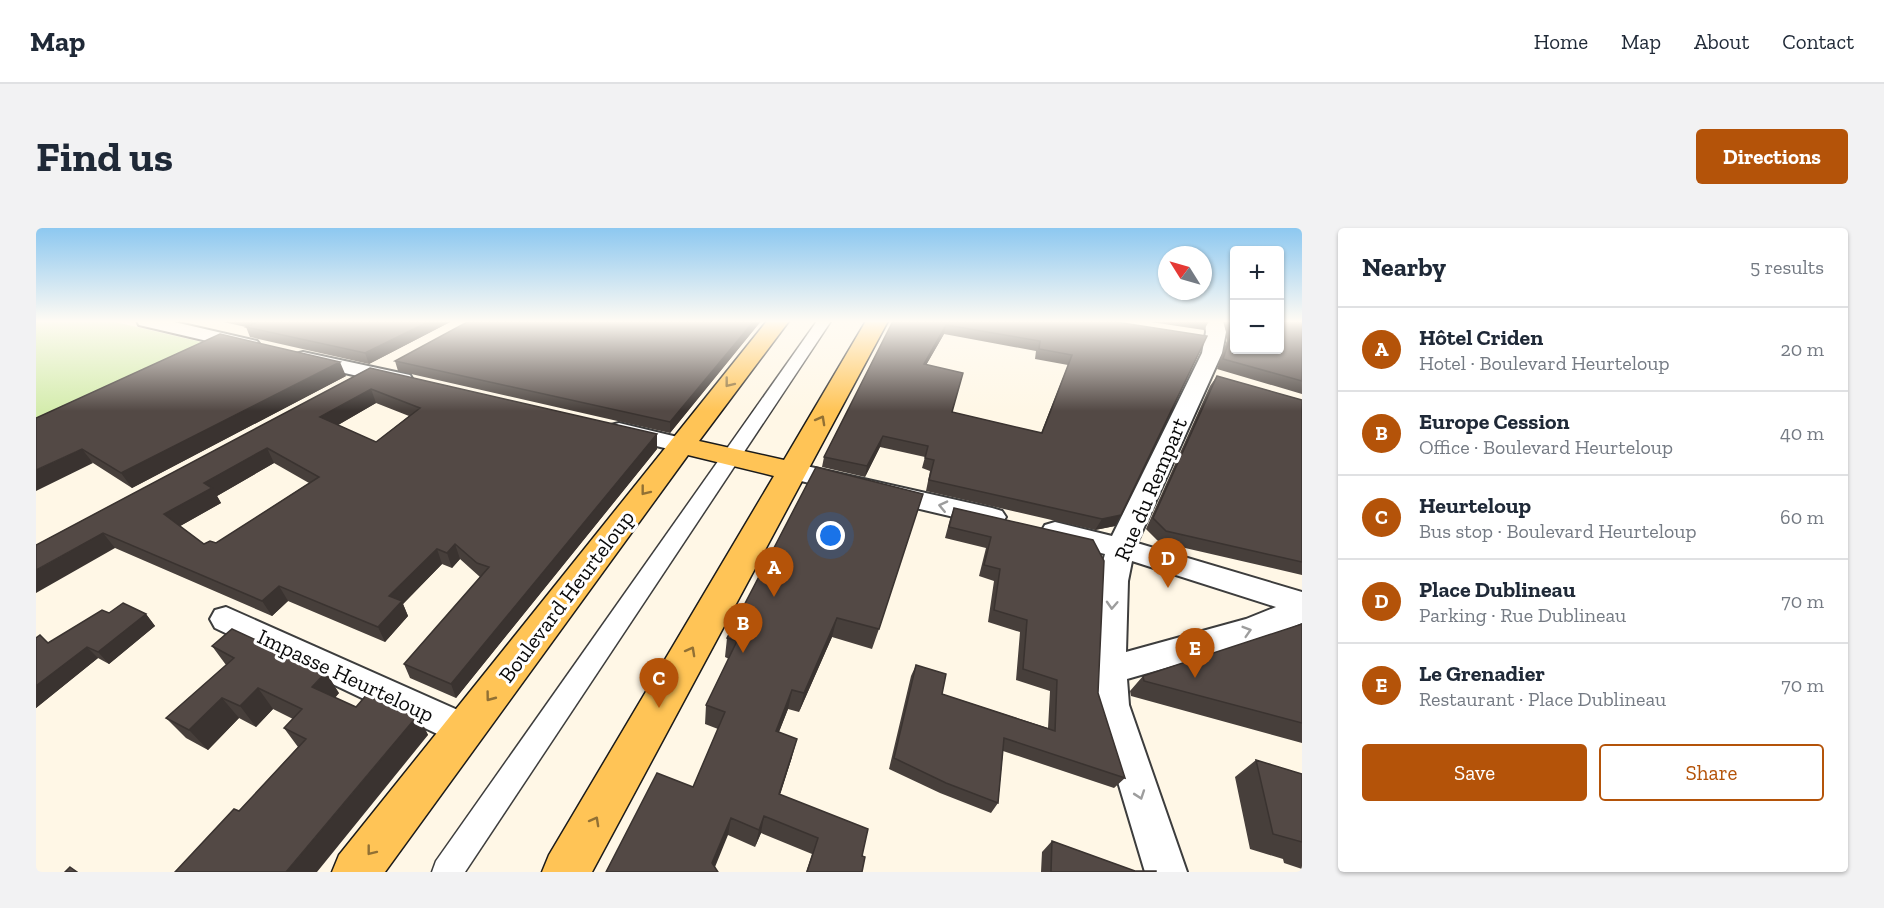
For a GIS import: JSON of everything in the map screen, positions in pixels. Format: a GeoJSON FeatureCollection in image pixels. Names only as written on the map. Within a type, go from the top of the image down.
{"type":"FeatureCollection","features":[{"type":"Feature","properties":{"kind":"main road","name":"Boulevard Heurteloup"},"geometry":{"type":"LineString","coordinates":[[356,872],[754,351]]}},
{"type":"Feature","properties":{"kind":"main road"},"geometry":{"type":"LineString","coordinates":[[566,872],[860,351]]}},
{"type":"Feature","properties":{"kind":"main road"},"geometry":{"type":"LineString","coordinates":[[681,445],[793,471]]}},
{"type":"Feature","properties":{"kind":"street"},"geometry":{"type":"LineString","coordinates":[[275,351],[428,386]]}},
{"type":"Feature","properties":{"kind":"street"},"geometry":{"type":"LineString","coordinates":[[447,872],[804,351]]}},
{"type":"Feature","properties":{"kind":"street","name":"Rue du Rempart"},"geometry":{"type":"LineString","coordinates":[[1166,872],[1115,720],[1109,667],[1113,581],[1126,535],[1201,374],[1204,351]]}},
{"type":"Feature","properties":{"kind":"street"},"geometry":{"type":"LineString","coordinates":[[339,390],[402,357]]}},
{"type":"Feature","properties":{"kind":"street"},"geometry":{"type":"LineString","coordinates":[[1201,374],[1225,381]]}},
{"type":"Feature","properties":{"kind":"street"},"geometry":{"type":"LineString","coordinates":[[598,425],[681,445]]}},
{"type":"Feature","properties":{"kind":"street"},"geometry":{"type":"LineString","coordinates":[[793,471],[1122,548],[1302,604]]}},
{"type":"Feature","properties":{"kind":"street"},"geometry":{"type":"LineString","coordinates":[[1109,667],[1133,665],[1253,630],[1302,610]]}},
{"type":"Feature","properties":{"kind":"street","name":"Impasse Heurteloup"},"geometry":{"type":"LineString","coordinates":[[226,619],[465,730]]}},
{"type":"Feature","properties":{"kind":"green space"},"geometry":{"type":"Polygon","coordinates":[[[36,351],[221,351],[36,438],[36,351]]]}},
{"type":"Feature","properties":{"kind":"building"},"geometry":{"type":"Polygon","coordinates":[[[183,351],[293,351],[340,362],[121,473],[82,449],[36,470],[36,418],[183,351]]]}},
{"type":"Feature","properties":{"kind":"building"},"geometry":{"type":"Polygon","coordinates":[[[413,351],[729,351],[670,422],[395,361],[413,351]]]}},
{"type":"Feature","properties":{"kind":"building"},"geometry":{"type":"Polygon","coordinates":[[[878,351],[931,351],[924,364],[963,373],[952,412],[1042,433],[1072,355],[1050,351],[1200,351],[1121,515],[1102,519],[929,480],[934,460],[925,458],[928,446],[883,436],[867,466],[824,457],[878,351]]]}},
{"type":"Feature","properties":{"kind":"building"},"geometry":{"type":"Polygon","coordinates":[[[1226,351],[1230,351],[1230,354],[1284,354],[1284,351],[1302,351],[1302,381],[1223,359],[1226,351]]]}},
{"type":"Feature","properties":{"kind":"building"},"geometry":{"type":"Polygon","coordinates":[[[370,368],[657,434],[451,684],[404,664],[489,567],[477,563],[455,544],[447,553],[437,549],[389,596],[402,601],[378,627],[279,586],[262,601],[103,533],[36,570],[36,545],[370,368]],[[371,389],[320,417],[376,442],[420,408],[371,389]],[[267,448],[204,483],[212,488],[164,514],[204,544],[210,541],[216,543],[319,477],[267,448]]]}},
{"type":"Feature","properties":{"kind":"building"},"geometry":{"type":"Polygon","coordinates":[[[1217,376],[1302,400],[1302,562],[1166,531],[1153,518],[1217,376]]]}},
{"type":"Feature","properties":{"kind":"building"},"geometry":{"type":"Polygon","coordinates":[[[816,467],[923,494],[879,629],[837,618],[804,693],[792,690],[776,731],[797,739],[779,794],[868,829],[862,856],[865,857],[862,872],[807,872],[818,838],[764,816],[759,830],[731,818],[712,863],[718,872],[606,872],[657,773],[693,787],[725,712],[706,705],[737,641],[727,638],[816,467]]]}},
{"type":"Feature","properties":{"kind":"building"},"geometry":{"type":"Polygon","coordinates":[[[954,508],[1093,540],[1104,561],[1098,693],[1125,778],[1004,738],[998,803],[946,783],[894,758],[916,665],[946,674],[942,694],[1055,731],[1057,680],[1023,669],[1027,620],[994,610],[1000,569],[984,565],[991,537],[949,527],[954,508]]]}},
{"type":"Feature","properties":{"kind":"building"},"geometry":{"type":"Polygon","coordinates":[[[123,603],[146,614],[98,652],[87,647],[36,686],[36,638],[40,635],[48,643],[102,610],[109,613],[123,603]]]}},
{"type":"Feature","properties":{"kind":"building"},"geometry":{"type":"Polygon","coordinates":[[[1302,624],[1302,723],[1144,681],[1143,676],[1302,624]]]}},
{"type":"Feature","properties":{"kind":"building"},"geometry":{"type":"Polygon","coordinates":[[[232,629],[326,672],[312,687],[356,707],[369,692],[418,715],[286,872],[175,872],[234,809],[239,811],[306,739],[284,728],[302,709],[258,688],[240,706],[222,698],[189,730],[166,718],[234,658],[212,646],[232,629]]]}},
{"type":"Feature","properties":{"kind":"building"},"geometry":{"type":"Polygon","coordinates":[[[1256,760],[1302,774],[1302,842],[1273,834],[1256,760]]]}},
{"type":"Feature","properties":{"kind":"building"},"geometry":{"type":"Polygon","coordinates":[[[1052,841],[1135,871],[1156,872],[1051,872],[1052,841]]]}},
{"type":"Feature","properties":{"kind":"building"},"geometry":{"type":"Polygon","coordinates":[[[70,867],[77,872],[65,872],[70,867]]]}},
{"type":"Feature","properties":{"kind":"place","name":"Place Dublineau"},"geometry":{"type":"Point","coordinates":[1168,588]}},
{"type":"Feature","properties":{"kind":"place","name":"Hôtel Criden"},"geometry":{"type":"Point","coordinates":[774,597]}},
{"type":"Feature","properties":{"kind":"place","name":"Europe Cession"},"geometry":{"type":"Point","coordinates":[743,653]}},
{"type":"Feature","properties":{"kind":"place","name":"Le Grenadier"},"geometry":{"type":"Point","coordinates":[1195,678]}},
{"type":"Feature","properties":{"kind":"place","name":"Heurteloup"},"geometry":{"type":"Point","coordinates":[659,708]}}]}
